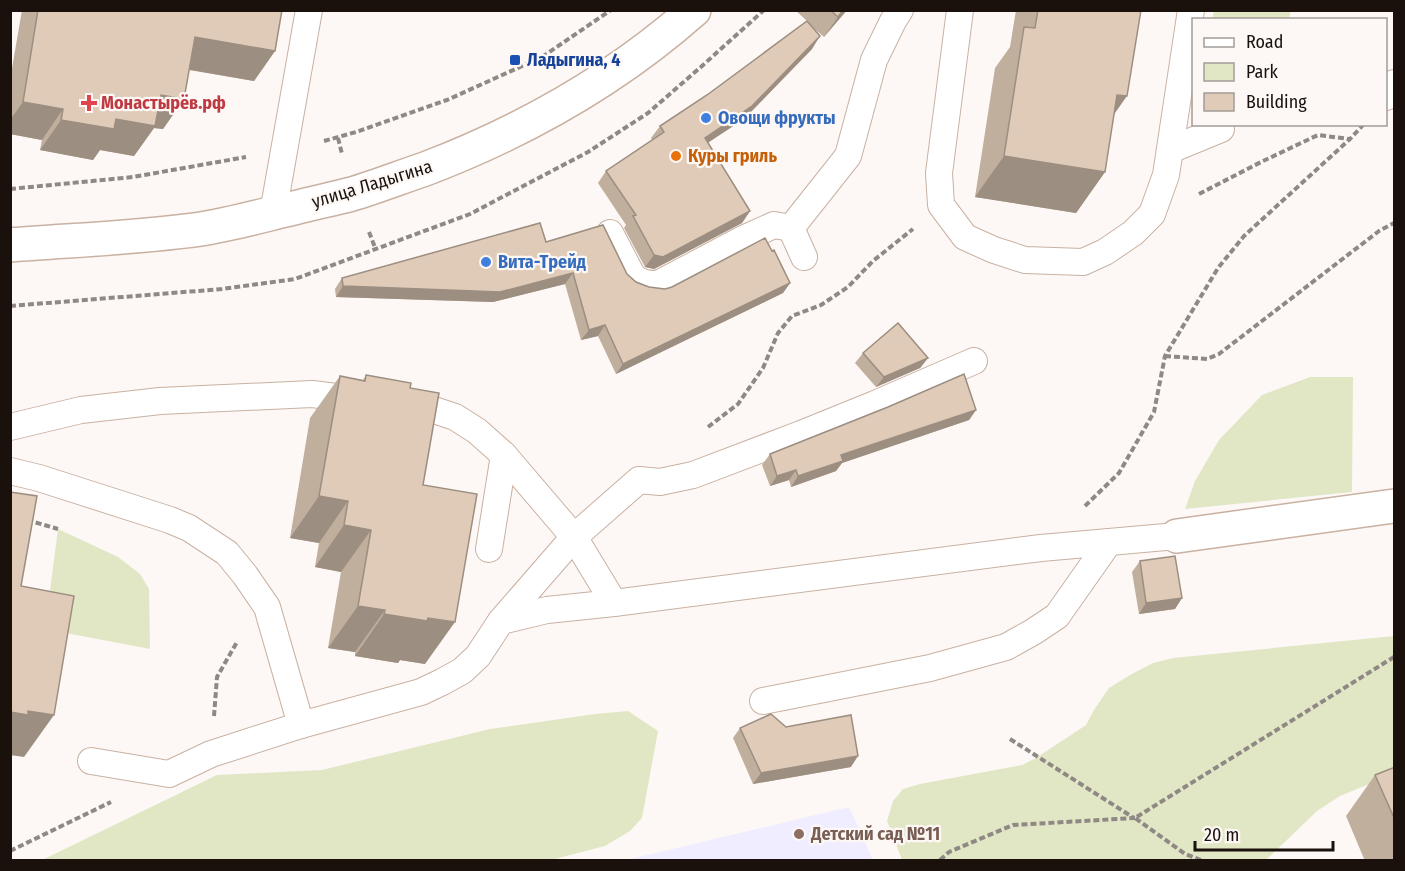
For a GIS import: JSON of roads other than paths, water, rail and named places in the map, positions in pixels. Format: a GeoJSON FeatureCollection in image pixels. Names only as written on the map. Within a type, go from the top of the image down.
{"type":"FeatureCollection","features":[{"type":"Feature","properties":{"kind":"street","name":"улица Ладыгина"},"geometry":{"type":"LineString","coordinates":[[10,245],[202,229],[353,193],[450,159],[499,138],[548,112],[651,46],[689,12]]}},
{"type":"Feature","properties":{"kind":"street"},"geometry":{"type":"LineString","coordinates":[[1177,536],[1395,506]]}},
{"type":"Feature","properties":{"kind":"lane"},"geometry":{"type":"LineString","coordinates":[[273,213],[309,10]]}},
{"type":"Feature","properties":{"kind":"lane"},"geometry":{"type":"LineString","coordinates":[[791,228],[848,156],[874,60],[900,10]]}},
{"type":"Feature","properties":{"kind":"lane"},"geometry":{"type":"LineString","coordinates":[[960,10],[939,173],[941,206],[965,237],[994,250],[1025,260],[1071,262],[1083,262],[1105,252],[1133,233],[1152,214],[1166,175],[1191,10]]}},
{"type":"Feature","properties":{"kind":"lane"},"geometry":{"type":"LineString","coordinates":[[1170,150],[1221,129]]}},
{"type":"Feature","properties":{"kind":"lane"},"geometry":{"type":"LineString","coordinates":[[610,233],[633,277],[645,284],[658,284],[774,225],[791,228]]}},
{"type":"Feature","properties":{"kind":"lane"},"geometry":{"type":"LineString","coordinates":[[791,228],[804,257]]}},
{"type":"Feature","properties":{"kind":"lane"},"geometry":{"type":"LineString","coordinates":[[91,761],[169,774],[211,754],[301,725],[420,692],[462,671],[478,656],[501,621],[574,537],[639,480],[660,482],[693,475],[875,405],[974,361]]}},
{"type":"Feature","properties":{"kind":"lane"},"geometry":{"type":"LineString","coordinates":[[10,427],[81,410],[160,401],[312,394],[425,406],[455,417],[477,431],[504,455],[574,537],[614,603]]}},
{"type":"Feature","properties":{"kind":"lane"},"geometry":{"type":"LineString","coordinates":[[489,549],[504,455]]}},
{"type":"Feature","properties":{"kind":"lane"},"geometry":{"type":"LineString","coordinates":[[10,471],[170,520],[189,528],[227,553],[267,607],[301,725]]}},
{"type":"Feature","properties":{"kind":"lane"},"geometry":{"type":"LineString","coordinates":[[501,621],[547,610],[1041,548],[1177,536]]}},
{"type":"Feature","properties":{"kind":"lane"},"geometry":{"type":"LineString","coordinates":[[763,701],[930,668],[1006,647],[1057,616],[1109,542]]}},
{"type":"Feature","properties":{"kind":"place","name":"Ладыгина, 4"},"geometry":{"type":"Point","coordinates":[515,60]}},
{"type":"Feature","properties":{"kind":"place","name":"Монастырёв.рф"},"geometry":{"type":"Point","coordinates":[89,103]}},
{"type":"Feature","properties":{"kind":"place","name":"Овощи фрукты"},"geometry":{"type":"Point","coordinates":[706,118]}},
{"type":"Feature","properties":{"kind":"place","name":"Куры гриль"},"geometry":{"type":"Point","coordinates":[676,156]}},
{"type":"Feature","properties":{"kind":"place","name":"Вита-Трейд"},"geometry":{"type":"Point","coordinates":[486,262]}},
{"type":"Feature","properties":{"kind":"place","name":"Детский сад №11"},"geometry":{"type":"Point","coordinates":[799,834]}}]}
